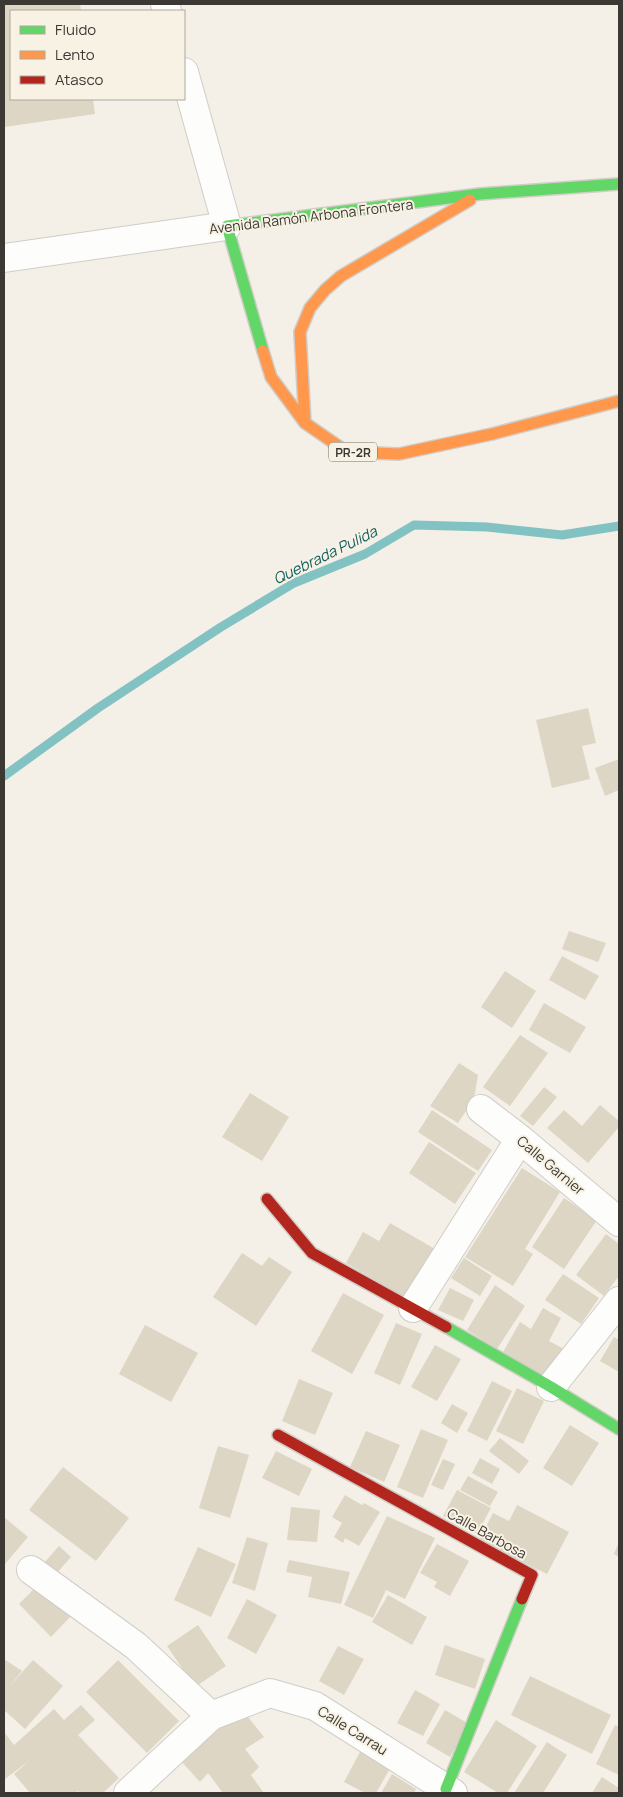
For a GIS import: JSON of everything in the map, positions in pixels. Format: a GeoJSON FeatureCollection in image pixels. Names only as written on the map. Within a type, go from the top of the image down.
{"type":"FeatureCollection","features":[{"type":"Feature","properties":{"kind":"main road","name":"Avenida Ramón Arbona Frontera"},"geometry":{"type":"LineString","coordinates":[[227,226],[480,194],[619,184]]}},
{"type":"Feature","properties":{"kind":"main road"},"geometry":{"type":"LineString","coordinates":[[305,422],[300,332],[310,308],[325,290],[341,276],[480,194]]}},
{"type":"Feature","properties":{"kind":"main road","name":"PR-2R"},"geometry":{"type":"LineString","coordinates":[[227,226],[271,377],[305,422],[347,452],[399,454],[492,434],[619,401]]}},
{"type":"Feature","properties":{"kind":"main road"},"geometry":{"type":"LineString","coordinates":[[267,1199],[312,1253],[551,1387],[619,1429]]}},
{"type":"Feature","properties":{"kind":"main road","name":"Calle Barbosa"},"geometry":{"type":"LineString","coordinates":[[278,1435],[532,1575],[450,1791]]}},
{"type":"Feature","properties":{"kind":"street"},"geometry":{"type":"LineString","coordinates":[[185,76],[227,226]]}},
{"type":"Feature","properties":{"kind":"street","name":"Avenida Ramón Arbona Frontera"},"geometry":{"type":"LineString","coordinates":[[4,258],[227,226]]}},
{"type":"Feature","properties":{"kind":"street","name":"Calle Garnier"},"geometry":{"type":"LineString","coordinates":[[481,1109],[619,1222]]}},
{"type":"Feature","properties":{"kind":"street"},"geometry":{"type":"LineString","coordinates":[[413,1308],[520,1139]]}},
{"type":"Feature","properties":{"kind":"street"},"geometry":{"type":"LineString","coordinates":[[551,1387],[619,1301]]}},
{"type":"Feature","properties":{"kind":"street"},"geometry":{"type":"LineString","coordinates":[[31,1570],[136,1646],[211,1716]]}},
{"type":"Feature","properties":{"kind":"street","name":"Calle Carrau"},"geometry":{"type":"LineString","coordinates":[[128,1793],[211,1716],[270,1693],[316,1706],[450,1791]]}},
{"type":"Feature","properties":{"kind":"building"},"geometry":{"type":"Polygon","coordinates":[[[4,4],[80,4],[81,10],[10,10],[10,100],[93,100],[95,114],[4,127],[4,4]]]}},
{"type":"Feature","properties":{"kind":"building"},"geometry":{"type":"Polygon","coordinates":[[[588,708],[596,743],[582,746],[590,779],[552,788],[536,720],[588,708]]]}},
{"type":"Feature","properties":{"kind":"building"},"geometry":{"type":"Polygon","coordinates":[[[619,759],[619,790],[605,796],[595,768],[619,759]]]}},
{"type":"Feature","properties":{"kind":"building"},"geometry":{"type":"Polygon","coordinates":[[[569,931],[606,943],[598,962],[562,949],[569,931]]]}},
{"type":"Feature","properties":{"kind":"building"},"geometry":{"type":"Polygon","coordinates":[[[562,956],[599,976],[585,1000],[549,980],[562,956]]]}},
{"type":"Feature","properties":{"kind":"building"},"geometry":{"type":"Polygon","coordinates":[[[505,971],[536,991],[512,1028],[481,1007],[505,971]]]}},
{"type":"Feature","properties":{"kind":"building"},"geometry":{"type":"Polygon","coordinates":[[[544,1003],[586,1027],[570,1053],[529,1030],[544,1003]]]}},
{"type":"Feature","properties":{"kind":"building"},"geometry":{"type":"Polygon","coordinates":[[[520,1035],[548,1053],[510,1106],[483,1087],[520,1035]]]}},
{"type":"Feature","properties":{"kind":"building"},"geometry":{"type":"Polygon","coordinates":[[[459,1063],[478,1075],[474,1099],[458,1123],[430,1106],[459,1063]]]}},
{"type":"Feature","properties":{"kind":"building"},"geometry":{"type":"Polygon","coordinates":[[[544,1087],[557,1097],[533,1126],[520,1116],[544,1087]]]}},
{"type":"Feature","properties":{"kind":"building"},"geometry":{"type":"Polygon","coordinates":[[[250,1093],[289,1117],[262,1161],[222,1137],[250,1093]]]}},
{"type":"Feature","properties":{"kind":"building"},"geometry":{"type":"Polygon","coordinates":[[[600,1105],[619,1121],[619,1127],[588,1163],[547,1128],[564,1110],[582,1126],[600,1105]]]}},
{"type":"Feature","properties":{"kind":"building"},"geometry":{"type":"Polygon","coordinates":[[[432,1110],[492,1150],[478,1171],[418,1132],[432,1110]]]}},
{"type":"Feature","properties":{"kind":"building"},"geometry":{"type":"Polygon","coordinates":[[[429,1142],[476,1173],[455,1204],[409,1173],[429,1142]]]}},
{"type":"Feature","properties":{"kind":"building"},"geometry":{"type":"Polygon","coordinates":[[[522,1168],[560,1192],[525,1249],[533,1254],[513,1286],[465,1257],[522,1168]]]}},
{"type":"Feature","properties":{"kind":"building"},"geometry":{"type":"Polygon","coordinates":[[[564,1198],[597,1220],[564,1269],[532,1247],[564,1198]]]}},
{"type":"Feature","properties":{"kind":"building"},"geometry":{"type":"Polygon","coordinates":[[[390,1223],[435,1249],[406,1298],[346,1263],[363,1232],[379,1241],[390,1223]]]}},
{"type":"Feature","properties":{"kind":"building"},"geometry":{"type":"Polygon","coordinates":[[[606,1234],[619,1244],[619,1276],[604,1296],[576,1275],[606,1234]]]}},
{"type":"Feature","properties":{"kind":"building"},"geometry":{"type":"Polygon","coordinates":[[[242,1253],[262,1266],[269,1257],[292,1272],[256,1326],[213,1297],[242,1253]]]}},
{"type":"Feature","properties":{"kind":"building"},"geometry":{"type":"Polygon","coordinates":[[[464,1258],[492,1276],[480,1296],[451,1278],[464,1258]]]}},
{"type":"Feature","properties":{"kind":"building"},"geometry":{"type":"Polygon","coordinates":[[[563,1274],[599,1298],[581,1324],[545,1300],[563,1274]]]}},
{"type":"Feature","properties":{"kind":"building"},"geometry":{"type":"Polygon","coordinates":[[[495,1285],[525,1306],[497,1349],[467,1330],[495,1285]]]}},
{"type":"Feature","properties":{"kind":"building"},"geometry":{"type":"Polygon","coordinates":[[[450,1288],[474,1300],[463,1321],[438,1310],[450,1288]]]}},
{"type":"Feature","properties":{"kind":"building"},"geometry":{"type":"Polygon","coordinates":[[[343,1293],[384,1315],[352,1374],[311,1351],[343,1293]]]}},
{"type":"Feature","properties":{"kind":"building"},"geometry":{"type":"Polygon","coordinates":[[[543,1308],[561,1318],[549,1341],[566,1350],[549,1380],[502,1354],[520,1322],[531,1329],[543,1308]]]}},
{"type":"Feature","properties":{"kind":"building"},"geometry":{"type":"Polygon","coordinates":[[[396,1323],[422,1334],[400,1385],[374,1373],[396,1323]]]}},
{"type":"Feature","properties":{"kind":"building"},"geometry":{"type":"Polygon","coordinates":[[[145,1325],[198,1353],[171,1402],[119,1374],[145,1325]]]}},
{"type":"Feature","properties":{"kind":"building"},"geometry":{"type":"Polygon","coordinates":[[[614,1337],[619,1340],[619,1372],[600,1361],[614,1337]]]}},
{"type":"Feature","properties":{"kind":"building"},"geometry":{"type":"Polygon","coordinates":[[[435,1345],[461,1359],[437,1401],[411,1387],[435,1345]]]}},
{"type":"Feature","properties":{"kind":"building"},"geometry":{"type":"Polygon","coordinates":[[[299,1379],[333,1393],[315,1435],[282,1421],[299,1379]]]}},
{"type":"Feature","properties":{"kind":"building"},"geometry":{"type":"Polygon","coordinates":[[[492,1381],[512,1391],[487,1441],[467,1431],[492,1381]]]}},
{"type":"Feature","properties":{"kind":"building"},"geometry":{"type":"Polygon","coordinates":[[[517,1388],[544,1401],[523,1444],[496,1431],[517,1388]]]}},
{"type":"Feature","properties":{"kind":"building"},"geometry":{"type":"Polygon","coordinates":[[[452,1404],[468,1413],[457,1433],[441,1423],[452,1404]]]}},
{"type":"Feature","properties":{"kind":"building"},"geometry":{"type":"Polygon","coordinates":[[[570,1425],[599,1443],[572,1486],[543,1468],[570,1425]]]}},
{"type":"Feature","properties":{"kind":"building"},"geometry":{"type":"Polygon","coordinates":[[[421,1429],[448,1440],[423,1498],[397,1487],[421,1429]]]}},
{"type":"Feature","properties":{"kind":"building"},"geometry":{"type":"Polygon","coordinates":[[[366,1431],[400,1445],[384,1482],[350,1467],[366,1431]]]}},
{"type":"Feature","properties":{"kind":"building"},"geometry":{"type":"Polygon","coordinates":[[[500,1438],[529,1461],[519,1474],[489,1451],[500,1438]]]}},
{"type":"Feature","properties":{"kind":"building"},"geometry":{"type":"Polygon","coordinates":[[[218,1446],[249,1455],[230,1518],[199,1508],[218,1446]]]}},
{"type":"Feature","properties":{"kind":"building"},"geometry":{"type":"Polygon","coordinates":[[[276,1451],[312,1469],[299,1496],[262,1478],[276,1451]]]}},
{"type":"Feature","properties":{"kind":"building"},"geometry":{"type":"Polygon","coordinates":[[[480,1458],[500,1469],[492,1484],[472,1473],[480,1458]]]}},
{"type":"Feature","properties":{"kind":"building"},"geometry":{"type":"Polygon","coordinates":[[[443,1459],[455,1464],[443,1490],[431,1485],[443,1459]]]}},
{"type":"Feature","properties":{"kind":"building"},"geometry":{"type":"Polygon","coordinates":[[[63,1467],[129,1518],[96,1561],[29,1510],[63,1467]]]}},
{"type":"Feature","properties":{"kind":"building"},"geometry":{"type":"Polygon","coordinates":[[[468,1476],[498,1492],[490,1506],[460,1490],[468,1476]]]}},
{"type":"Feature","properties":{"kind":"building"},"geometry":{"type":"Polygon","coordinates":[[[457,1490],[491,1508],[477,1534],[443,1516],[457,1490]]]}},
{"type":"Feature","properties":{"kind":"building"},"geometry":{"type":"Polygon","coordinates":[[[345,1495],[362,1505],[364,1503],[380,1512],[359,1546],[345,1538],[343,1543],[334,1537],[342,1523],[332,1517],[345,1495]]]}},
{"type":"Feature","properties":{"kind":"building"},"geometry":{"type":"Polygon","coordinates":[[[517,1505],[569,1532],[547,1574],[479,1540],[493,1513],[509,1521],[517,1505]]]}},
{"type":"Feature","properties":{"kind":"building"},"geometry":{"type":"Polygon","coordinates":[[[291,1507],[320,1510],[317,1542],[287,1540],[291,1507]]]}},
{"type":"Feature","properties":{"kind":"building"},"geometry":{"type":"Polygon","coordinates":[[[387,1516],[435,1538],[405,1599],[386,1590],[373,1618],[344,1605],[387,1516]]]}},
{"type":"Feature","properties":{"kind":"building"},"geometry":{"type":"Polygon","coordinates":[[[4,1517],[28,1537],[5,1564],[4,1563],[4,1517]]]}},
{"type":"Feature","properties":{"kind":"building"},"geometry":{"type":"Polygon","coordinates":[[[247,1537],[268,1543],[255,1591],[232,1583],[247,1537]]]}},
{"type":"Feature","properties":{"kind":"building"},"geometry":{"type":"Polygon","coordinates":[[[619,1542],[619,1557],[614,1554],[619,1542]]]}},
{"type":"Feature","properties":{"kind":"building"},"geometry":{"type":"Polygon","coordinates":[[[437,1544],[469,1561],[450,1596],[434,1587],[437,1582],[420,1573],[437,1544]]]}},
{"type":"Feature","properties":{"kind":"building"},"geometry":{"type":"Polygon","coordinates":[[[59,1546],[71,1557],[56,1574],[44,1563],[59,1546]]]}},
{"type":"Feature","properties":{"kind":"building"},"geometry":{"type":"Polygon","coordinates":[[[198,1547],[236,1564],[211,1617],[174,1600],[198,1547]]]}},
{"type":"Feature","properties":{"kind":"building"},"geometry":{"type":"Polygon","coordinates":[[[289,1560],[350,1572],[341,1604],[308,1597],[312,1577],[286,1572],[289,1560]]]}},
{"type":"Feature","properties":{"kind":"building"},"geometry":{"type":"Polygon","coordinates":[[[40,1583],[72,1615],[51,1637],[19,1604],[40,1583]]]}},
{"type":"Feature","properties":{"kind":"building"},"geometry":{"type":"Polygon","coordinates":[[[388,1595],[427,1617],[412,1645],[372,1622],[388,1595]]]}},
{"type":"Feature","properties":{"kind":"building"},"geometry":{"type":"Polygon","coordinates":[[[247,1599],[277,1615],[256,1654],[227,1638],[247,1599]]]}},
{"type":"Feature","properties":{"kind":"building"},"geometry":{"type":"Polygon","coordinates":[[[198,1625],[226,1666],[195,1687],[167,1646],[198,1625]]]}},
{"type":"Feature","properties":{"kind":"building"},"geometry":{"type":"Polygon","coordinates":[[[445,1645],[485,1659],[475,1689],[435,1675],[445,1645]]]}},
{"type":"Feature","properties":{"kind":"building"},"geometry":{"type":"Polygon","coordinates":[[[338,1646],[364,1659],[344,1695],[319,1681],[338,1646]]]}},
{"type":"Feature","properties":{"kind":"building"},"geometry":{"type":"Polygon","coordinates":[[[4,1659],[22,1671],[9,1687],[33,1660],[63,1686],[25,1729],[4,1710],[4,1659]]]}},
{"type":"Feature","properties":{"kind":"building"},"geometry":{"type":"Polygon","coordinates":[[[118,1660],[179,1721],[147,1753],[86,1692],[118,1660]]]}},
{"type":"Feature","properties":{"kind":"building"},"geometry":{"type":"Polygon","coordinates":[[[530,1676],[611,1715],[592,1754],[511,1715],[530,1676]]]}},
{"type":"Feature","properties":{"kind":"building"},"geometry":{"type":"Polygon","coordinates":[[[415,1690],[440,1704],[423,1736],[397,1723],[415,1690]]]}},
{"type":"Feature","properties":{"kind":"building"},"geometry":{"type":"Polygon","coordinates":[[[81,1705],[95,1720],[78,1735],[119,1778],[103,1793],[80,1793],[78,1791],[75,1793],[30,1793],[14,1774],[30,1760],[5,1779],[4,1732],[14,1745],[54,1709],[64,1720],[81,1705]]]}},
{"type":"Feature","properties":{"kind":"building"},"geometry":{"type":"Polygon","coordinates":[[[445,1710],[469,1724],[450,1757],[426,1743],[445,1710]]]}},
{"type":"Feature","properties":{"kind":"building"},"geometry":{"type":"Polygon","coordinates":[[[244,1712],[264,1737],[245,1749],[259,1767],[251,1775],[264,1793],[223,1793],[208,1773],[200,1782],[182,1762],[220,1728],[244,1712]]]}},
{"type":"Feature","properties":{"kind":"building"},"geometry":{"type":"Polygon","coordinates":[[[496,1720],[537,1746],[507,1793],[498,1793],[464,1772],[496,1720]]]}},
{"type":"Feature","properties":{"kind":"building"},"geometry":{"type":"Polygon","coordinates":[[[615,1725],[619,1727],[619,1775],[596,1764],[615,1725]]]}},
{"type":"Feature","properties":{"kind":"building"},"geometry":{"type":"Polygon","coordinates":[[[547,1742],[567,1755],[543,1793],[514,1793],[547,1742]]]}},
{"type":"Feature","properties":{"kind":"building"},"geometry":{"type":"Polygon","coordinates":[[[361,1750],[391,1767],[376,1793],[365,1793],[344,1782],[361,1750]]]}},
{"type":"Feature","properties":{"kind":"building"},"geometry":{"type":"Polygon","coordinates":[[[392,1774],[416,1789],[414,1793],[381,1793],[392,1774]]]}},
{"type":"Feature","properties":{"kind":"building"},"geometry":{"type":"Polygon","coordinates":[[[602,1777],[619,1788],[619,1793],[592,1793],[602,1777]]]}},
{"type":"Feature","properties":{"kind":"waterway","name":"Quebrada Pulida"},"geometry":{"type":"LineString","coordinates":[[4,776],[98,708],[221,627],[294,583],[365,554],[414,525],[487,527],[562,535],[619,526]]}},
{"type":"Feature","properties":{"kind":"traffic: fast"},"geometry":{"type":"LineString","coordinates":[[263,351],[227,226],[480,194],[619,184]]}},
{"type":"Feature","properties":{"kind":"traffic: fast"},"geometry":{"type":"LineString","coordinates":[[446,1327],[551,1387],[619,1429]]}},
{"type":"Feature","properties":{"kind":"traffic: fast"},"geometry":{"type":"LineString","coordinates":[[446,1789],[522,1599]]}},
{"type":"Feature","properties":{"kind":"traffic: slow"},"geometry":{"type":"LineString","coordinates":[[305,423],[300,332],[310,308],[325,290],[341,276],[470,200]]}},
{"type":"Feature","properties":{"kind":"traffic: slow"},"geometry":{"type":"LineString","coordinates":[[263,351],[271,377],[305,423],[347,452],[399,454],[492,434],[619,401]]}},
{"type":"Feature","properties":{"kind":"traffic: jam"},"geometry":{"type":"LineString","coordinates":[[267,1199],[312,1253],[446,1327]]}},
{"type":"Feature","properties":{"kind":"traffic: jam"},"geometry":{"type":"LineString","coordinates":[[278,1435],[532,1575],[522,1599]]}}]}
